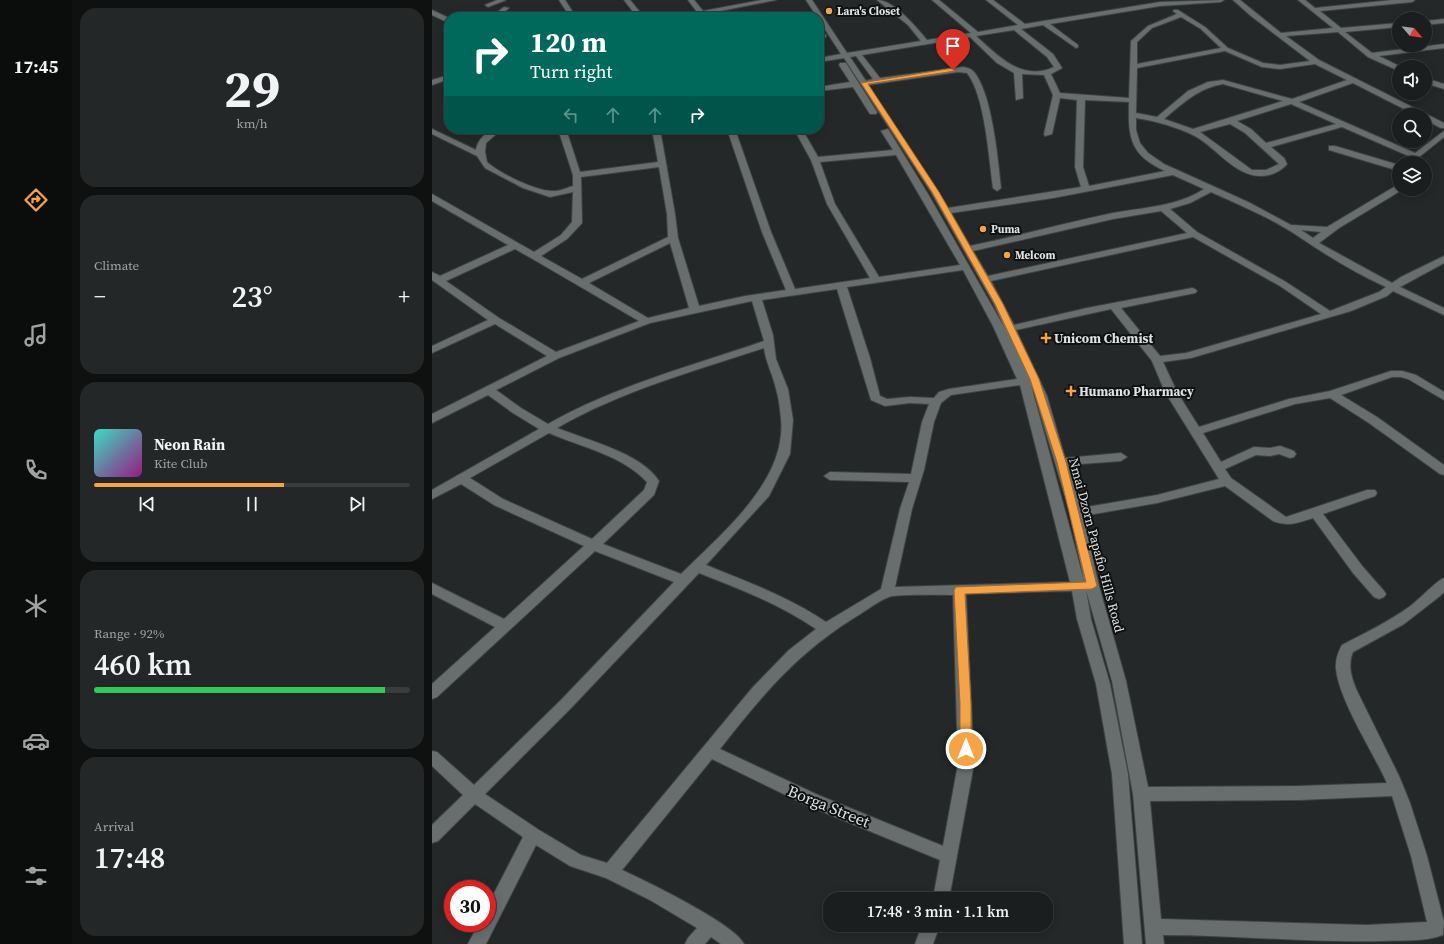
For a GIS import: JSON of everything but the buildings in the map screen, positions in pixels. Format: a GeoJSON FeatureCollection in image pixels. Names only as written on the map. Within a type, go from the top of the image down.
{"type":"FeatureCollection","features":[{"type":"Feature","properties":{"kind":"street"},"geometry":{"type":"LineString","coordinates":[[488,5],[503,0]]}},
{"type":"Feature","properties":{"kind":"street"},"geometry":{"type":"LineString","coordinates":[[562,0],[570,12]]}},
{"type":"Feature","properties":{"kind":"street"},"geometry":{"type":"LineString","coordinates":[[627,0],[637,12]]}},
{"type":"Feature","properties":{"kind":"street"},"geometry":{"type":"LineString","coordinates":[[691,0],[701,12],[772,0]]}},
{"type":"Feature","properties":{"kind":"street","name":"Nmai Dzorn Papafio Hills Road"},"geometry":{"type":"LineString","coordinates":[[805,0],[811,12]]}},
{"type":"Feature","properties":{"kind":"street","name":"Nmai Dzorn Papafio Hills Road"},"geometry":{"type":"LineString","coordinates":[[805,0],[814,12]]}},
{"type":"Feature","properties":{"kind":"street"},"geometry":{"type":"LineString","coordinates":[[880,0],[910,24],[925,42]]}},
{"type":"Feature","properties":{"kind":"street"},"geometry":{"type":"LineString","coordinates":[[935,0],[1000,61],[1018,72],[1047,73],[1059,66],[1046,52],[1016,28]]}},
{"type":"Feature","properties":{"kind":"street"},"geometry":{"type":"LineString","coordinates":[[989,0],[1025,27]]}},
{"type":"Feature","properties":{"kind":"street"},"geometry":{"type":"LineString","coordinates":[[824,59],[925,42],[1046,24],[1157,2],[1221,0]]}},
{"type":"Feature","properties":{"kind":"street"},"geometry":{"type":"LineString","coordinates":[[1236,0],[1279,35],[1316,62],[1408,108]]}},
{"type":"Feature","properties":{"kind":"street"},"geometry":{"type":"LineString","coordinates":[[1301,0],[1370,54],[1392,65]]}},
{"type":"Feature","properties":{"kind":"street"},"geometry":{"type":"LineString","coordinates":[[1315,10],[1412,0]]}},
{"type":"Feature","properties":{"kind":"street"},"geometry":{"type":"LineString","coordinates":[[1157,2],[1182,14],[1203,28],[1226,49],[1262,65],[1274,67],[1316,62]]}},
{"type":"Feature","properties":{"kind":"street"},"geometry":{"type":"LineString","coordinates":[[501,12],[506,8]]}},
{"type":"Feature","properties":{"kind":"street"},"geometry":{"type":"LineString","coordinates":[[432,12],[444,18]]}},
{"type":"Feature","properties":{"kind":"street"},"geometry":{"type":"LineString","coordinates":[[1182,14],[1158,22],[1138,36],[1134,41],[1132,67],[1132,130],[1141,151],[1161,166],[1245,204],[1300,234],[1368,275],[1444,312]]}},
{"type":"Feature","properties":{"kind":"street"},"geometry":{"type":"LineString","coordinates":[[1432,22],[1444,21]]}},
{"type":"Feature","properties":{"kind":"street"},"geometry":{"type":"LineString","coordinates":[[1046,24],[1076,46]]}},
{"type":"Feature","properties":{"kind":"street","name":"Nmai Dzorn Papafio Hills Road"},"geometry":{"type":"LineString","coordinates":[[824,25],[848,56],[860,84],[898,152],[966,267],[1006,329],[1041,396],[1062,462],[1076,513],[1092,586],[1119,681],[1141,794],[1154,936]]}},
{"type":"Feature","properties":{"kind":"street"},"geometry":{"type":"LineString","coordinates":[[1279,35],[1392,26]]}},
{"type":"Feature","properties":{"kind":"street","name":"Nmai Dzorn Papafio Hills Road"},"geometry":{"type":"LineString","coordinates":[[824,36],[848,56]]}},
{"type":"Feature","properties":{"kind":"street"},"geometry":{"type":"LineString","coordinates":[[1370,54],[1444,46]]}},
{"type":"Feature","properties":{"kind":"street"},"geometry":{"type":"LineString","coordinates":[[1132,67],[1226,49]]}},
{"type":"Feature","properties":{"kind":"street"},"geometry":{"type":"LineString","coordinates":[[848,56],[878,80]]}},
{"type":"Feature","properties":{"kind":"street"},"geometry":{"type":"LineString","coordinates":[[824,88],[953,70],[966,70],[970,72],[981,95],[997,188]]}},
{"type":"Feature","properties":{"kind":"street"},"geometry":{"type":"LineString","coordinates":[[1018,72],[1019,98]]}},
{"type":"Feature","properties":{"kind":"street"},"geometry":{"type":"LineString","coordinates":[[1047,73],[1057,95],[1048,134]]}},
{"type":"Feature","properties":{"kind":"street"},"geometry":{"type":"LineString","coordinates":[[432,83],[444,79]]}},
{"type":"Feature","properties":{"kind":"street"},"geometry":{"type":"LineString","coordinates":[[440,80],[444,83]]}},
{"type":"Feature","properties":{"kind":"street"},"geometry":{"type":"LineString","coordinates":[[1190,132],[1231,121],[1269,107],[1293,102],[1352,81]]}},
{"type":"Feature","properties":{"kind":"street"},"geometry":{"type":"LineString","coordinates":[[1159,119],[1192,93],[1208,84],[1216,82],[1232,84],[1293,102],[1343,124],[1406,156]]}},
{"type":"Feature","properties":{"kind":"street"},"geometry":{"type":"LineString","coordinates":[[1432,83],[1444,87]]}},
{"type":"Feature","properties":{"kind":"street","name":"Nmai Dzorn Papafio Hills Road"},"geometry":{"type":"LineString","coordinates":[[860,84],[935,192],[985,279],[1006,329],[1024,381],[1078,586],[1084,619],[1103,684],[1120,774],[1133,944]]}},
{"type":"Feature","properties":{"kind":"street"},"geometry":{"type":"LineString","coordinates":[[1057,95],[1081,98],[1133,100]]}},
{"type":"Feature","properties":{"kind":"street"},"geometry":{"type":"LineString","coordinates":[[1081,98],[1079,167],[1086,189]]}},
{"type":"Feature","properties":{"kind":"street"},"geometry":{"type":"LineString","coordinates":[[1133,115],[1159,119],[1211,142],[1246,170],[1254,174],[1280,168],[1283,164],[1281,160],[1248,131],[1231,121]]}},
{"type":"Feature","properties":{"kind":"street"},"geometry":{"type":"LineString","coordinates":[[1432,120],[1444,126]]}},
{"type":"Feature","properties":{"kind":"street"},"geometry":{"type":"LineString","coordinates":[[1264,146],[1343,124]]}},
{"type":"Feature","properties":{"kind":"street"},"geometry":{"type":"LineString","coordinates":[[432,131],[460,146],[480,154]]}},
{"type":"Feature","properties":{"kind":"street"},"geometry":{"type":"LineString","coordinates":[[1418,156],[1444,133]]}},
{"type":"Feature","properties":{"kind":"street"},"geometry":{"type":"LineString","coordinates":[[492,134],[482,142],[480,154],[484,164],[489,168],[546,193],[559,193],[577,187]]}},
{"type":"Feature","properties":{"kind":"street"},"geometry":{"type":"LineString","coordinates":[[534,256],[564,237],[577,223],[577,174],[564,134]]}},
{"type":"Feature","properties":{"kind":"street"},"geometry":{"type":"LineString","coordinates":[[657,134],[663,164],[673,238],[695,310]]}},
{"type":"Feature","properties":{"kind":"street"},"geometry":{"type":"LineString","coordinates":[[732,134],[751,191],[762,217],[768,239],[792,292]]}},
{"type":"Feature","properties":{"kind":"street"},"geometry":{"type":"LineString","coordinates":[[801,134],[815,160],[831,204],[876,280]]}},
{"type":"Feature","properties":{"kind":"street"},"geometry":{"type":"LineString","coordinates":[[1332,148],[1392,166]]}},
{"type":"Feature","properties":{"kind":"street"},"geometry":{"type":"LineString","coordinates":[[815,160],[898,152]]}},
{"type":"Feature","properties":{"kind":"street"},"geometry":{"type":"LineString","coordinates":[[577,174],[663,164]]}},
{"type":"Feature","properties":{"kind":"street"},"geometry":{"type":"LineString","coordinates":[[945,211],[1086,189],[1174,172]]}},
{"type":"Feature","properties":{"kind":"street"},"geometry":{"type":"LineString","coordinates":[[967,249],[1114,216],[1163,208],[1187,201],[1209,189]]}},
{"type":"Feature","properties":{"kind":"street"},"geometry":{"type":"LineString","coordinates":[[1313,243],[1327,230],[1356,215],[1392,193]]}},
{"type":"Feature","properties":{"kind":"street"},"geometry":{"type":"LineString","coordinates":[[432,197],[647,321]]}},
{"type":"Feature","properties":{"kind":"street"},"geometry":{"type":"LineString","coordinates":[[1163,208],[1194,234],[1283,284],[1328,314]]}},
{"type":"Feature","properties":{"kind":"street"},"geometry":{"type":"LineString","coordinates":[[1285,226],[1327,230]]}},
{"type":"Feature","properties":{"kind":"street"},"geometry":{"type":"LineString","coordinates":[[985,279],[1194,234]]}},
{"type":"Feature","properties":{"kind":"street"},"geometry":{"type":"LineString","coordinates":[[582,284],[673,238]]}},
{"type":"Feature","properties":{"kind":"street"},"geometry":{"type":"LineString","coordinates":[[436,277],[515,245]]}},
{"type":"Feature","properties":{"kind":"street"},"geometry":{"type":"LineString","coordinates":[[1157,360],[1188,356],[1328,314],[1347,310],[1383,294],[1404,279],[1444,260]]}},
{"type":"Feature","properties":{"kind":"street"},"geometry":{"type":"LineString","coordinates":[[432,419],[555,356],[647,321],[756,298],[966,267]]}},
{"type":"Feature","properties":{"kind":"street"},"geometry":{"type":"LineString","coordinates":[[436,277],[494,320],[555,356]]}},
{"type":"Feature","properties":{"kind":"street"},"geometry":{"type":"LineString","coordinates":[[841,285],[867,365],[875,398],[884,403],[910,400],[936,402]]}},
{"type":"Feature","properties":{"kind":"street"},"geometry":{"type":"LineString","coordinates":[[1006,329],[1192,291]]}},
{"type":"Feature","properties":{"kind":"street"},"geometry":{"type":"LineString","coordinates":[[432,836],[566,704],[596,670],[725,538],[765,493],[784,454],[787,420],[782,389],[772,359],[769,342],[756,298]]}},
{"type":"Feature","properties":{"kind":"street"},"geometry":{"type":"LineString","coordinates":[[1114,306],[1157,360],[1171,392],[1227,481],[1277,518],[1285,521],[1293,520],[1371,493]]}},
{"type":"Feature","properties":{"kind":"street"},"geometry":{"type":"LineString","coordinates":[[432,350],[494,320]]}},
{"type":"Feature","properties":{"kind":"street"},"geometry":{"type":"LineString","coordinates":[[432,495],[573,414],[631,389],[769,342]]}},
{"type":"Feature","properties":{"kind":"street"},"geometry":{"type":"LineString","coordinates":[[1195,432],[1293,400],[1332,394],[1391,374],[1402,374],[1412,377],[1444,397]]}},
{"type":"Feature","properties":{"kind":"street"},"geometry":{"type":"LineString","coordinates":[[887,592],[906,509],[920,464],[928,422],[936,402],[941,396],[949,392],[1024,381]]}},
{"type":"Feature","properties":{"kind":"street"},"geometry":{"type":"LineString","coordinates":[[432,693],[650,492],[653,481],[647,473],[624,460],[547,428],[521,415],[489,390]]}},
{"type":"Feature","properties":{"kind":"street"},"geometry":{"type":"LineString","coordinates":[[1332,394],[1373,420],[1444,471]]}},
{"type":"Feature","properties":{"kind":"street"},"geometry":{"type":"LineString","coordinates":[[1218,468],[1254,450],[1270,452],[1280,450],[1290,454]]}},
{"type":"Feature","properties":{"kind":"street"},"geometry":{"type":"LineString","coordinates":[[1062,462],[1121,457]]}},
{"type":"Feature","properties":{"kind":"street"},"geometry":{"type":"LineString","coordinates":[[830,476],[916,478]]}},
{"type":"Feature","properties":{"kind":"street"},"geometry":{"type":"LineString","coordinates":[[462,478],[477,491],[593,545],[654,571],[684,580]]}},
{"type":"Feature","properties":{"kind":"street"},"geometry":{"type":"LineString","coordinates":[[1076,513],[1157,499],[1227,481]]}},
{"type":"Feature","properties":{"kind":"street"},"geometry":{"type":"LineString","coordinates":[[1315,512],[1358,570],[1379,594]]}},
{"type":"Feature","properties":{"kind":"street"},"geometry":{"type":"LineString","coordinates":[[697,567],[770,596],[798,610],[825,629]]}},
{"type":"Feature","properties":{"kind":"street"},"geometry":{"type":"LineString","coordinates":[[610,872],[657,817],[756,693],[794,654],[825,629],[887,592],[1092,586]]}},
{"type":"Feature","properties":{"kind":"street"},"geometry":{"type":"LineString","coordinates":[[432,588],[505,626]]}},
{"type":"Feature","properties":{"kind":"street"},"geometry":{"type":"LineString","coordinates":[[942,892],[966,764],[965,704],[959,590]]}},
{"type":"Feature","properties":{"kind":"street"},"geometry":{"type":"LineString","coordinates":[[1154,936],[1189,926],[1301,932],[1372,939],[1437,928],[1418,852],[1397,789],[1349,689],[1342,664],[1343,656],[1347,649],[1441,592]]}},
{"type":"Feature","properties":{"kind":"street","name":"Borga Street"},"geometry":{"type":"LineString","coordinates":[[710,751],[812,800],[950,856]]}},
{"type":"Feature","properties":{"kind":"street"},"geometry":{"type":"LineString","coordinates":[[432,756],[474,794],[533,835],[576,861],[610,872],[656,894],[710,926],[735,944]]}},
{"type":"Feature","properties":{"kind":"street"},"geometry":{"type":"LineString","coordinates":[[1141,794],[1298,793],[1397,789]]}},
{"type":"Feature","properties":{"kind":"street"},"geometry":{"type":"LineString","coordinates":[[477,944],[533,835]]}},
{"type":"Feature","properties":{"kind":"street"},"geometry":{"type":"LineString","coordinates":[[694,944],[710,926]]}},
{"type":"Feature","properties":{"kind":"street"},"geometry":{"type":"LineString","coordinates":[[924,944],[928,932]]}},
{"type":"Feature","properties":{"kind":"place","name":"Lara's Closet"},"geometry":{"type":"Point","coordinates":[829,11]}},
{"type":"Feature","properties":{"kind":"place","name":"Puma"},"geometry":{"type":"Point","coordinates":[983,229]}},
{"type":"Feature","properties":{"kind":"place","name":"Melcom"},"geometry":{"type":"Point","coordinates":[1007,255]}},
{"type":"Feature","properties":{"kind":"place","name":"Unicom Chemist"},"geometry":{"type":"Point","coordinates":[1046,338]}},
{"type":"Feature","properties":{"kind":"place","name":"Humano Pharmacy"},"geometry":{"type":"Point","coordinates":[1071,391]}},
{"type":"Feature","properties":{"kind":"route"},"geometry":{"type":"LineString","coordinates":[[953,70],[864,83],[935,192],[999,304],[1035,379],[1036,386],[1041,396],[1062,462],[1076,513],[1092,586],[959,590],[962,624],[966,749]]}}]}
